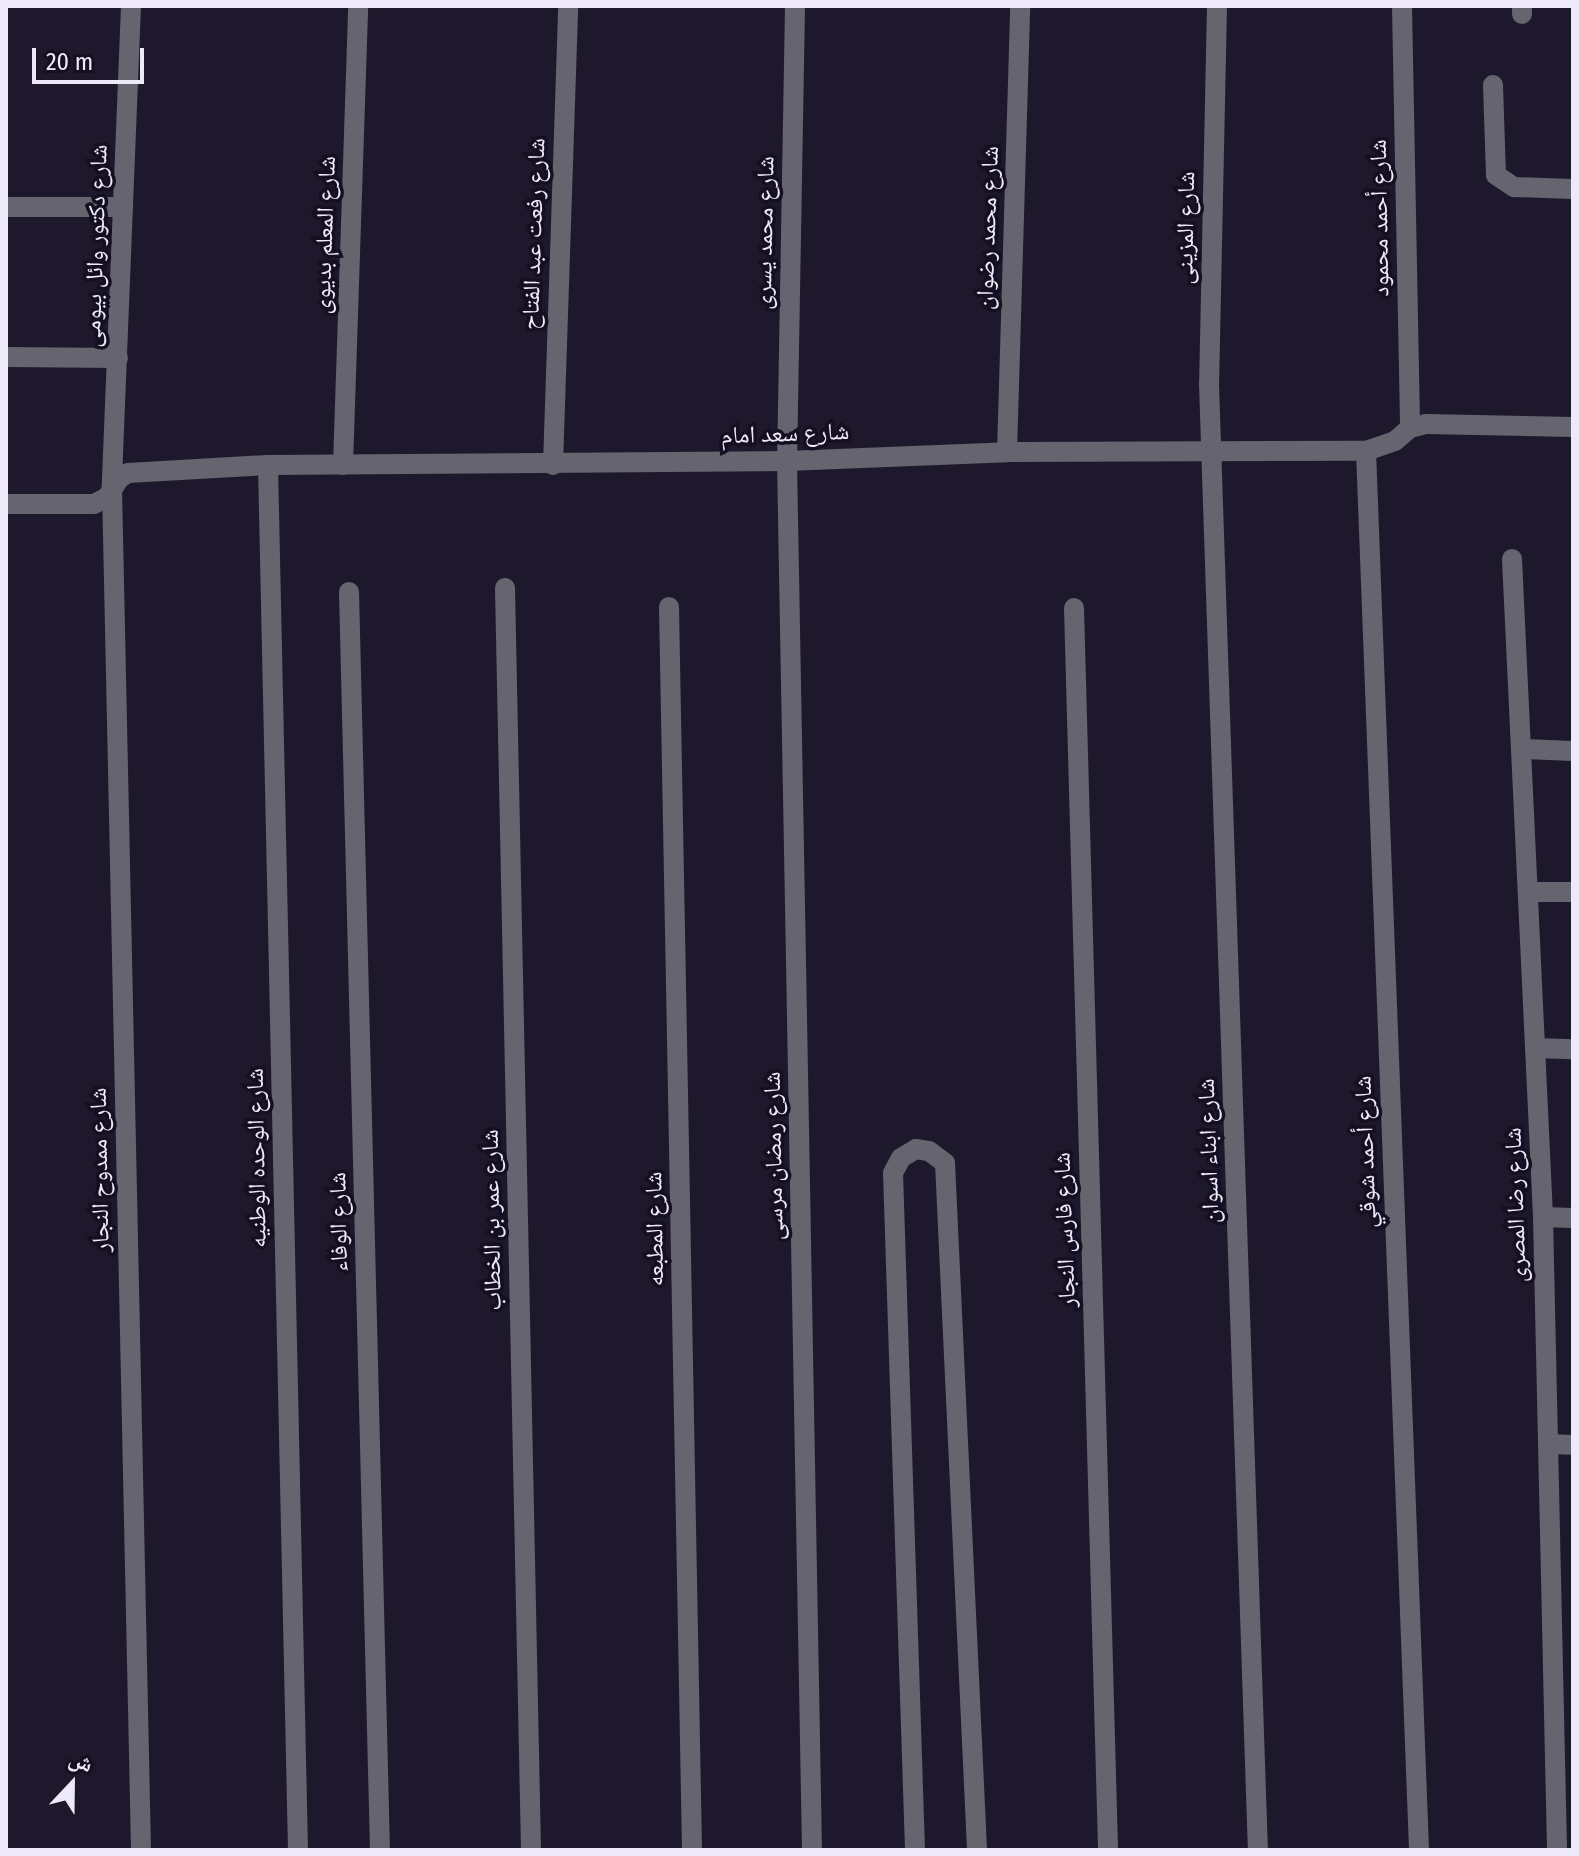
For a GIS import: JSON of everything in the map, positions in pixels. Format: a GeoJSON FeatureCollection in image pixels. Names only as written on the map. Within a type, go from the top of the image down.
{"type":"FeatureCollection","features":[{"type":"Feature","properties":{"kind":"street","name":"شارع دكتور وائل بيومى"},"geometry":{"type":"LineString","coordinates":[[112,488],[131,6]]}},
{"type":"Feature","properties":{"kind":"street","name":"شارع المعلم بديوى"},"geometry":{"type":"LineString","coordinates":[[343,465],[358,6]]}},
{"type":"Feature","properties":{"kind":"street","name":"شارع رفعت عبد الفتاح"},"geometry":{"type":"LineString","coordinates":[[553,465],[568,6]]}},
{"type":"Feature","properties":{"kind":"street","name":"شارع محمد يسرى"},"geometry":{"type":"LineString","coordinates":[[787,461],[795,6]]}},
{"type":"Feature","properties":{"kind":"street","name":"شارع محمد رضوان"},"geometry":{"type":"LineString","coordinates":[[1007,452],[1020,6]]}},
{"type":"Feature","properties":{"kind":"street","name":"شارع المزينى"},"geometry":{"type":"LineString","coordinates":[[1212,450],[1209,384],[1217,6]]}},
{"type":"Feature","properties":{"kind":"street","name":"شارع أحمد محمود"},"geometry":{"type":"LineString","coordinates":[[1402,6],[1410,428]]}},
{"type":"Feature","properties":{"kind":"street"},"geometry":{"type":"LineString","coordinates":[[1493,85],[1496,175],[1514,187],[1573,189]]}},
{"type":"Feature","properties":{"kind":"street"},"geometry":{"type":"LineString","coordinates":[[6,207],[123,207]]}},
{"type":"Feature","properties":{"kind":"street"},"geometry":{"type":"LineString","coordinates":[[6,357],[118,358]]}},
{"type":"Feature","properties":{"kind":"street","name":"شارع سعد امام"},"geometry":{"type":"LineString","coordinates":[[6,504],[94,504],[107,497],[128,473],[268,465],[553,465],[787,461],[1007,452],[1366,451],[1395,441],[1410,428],[1426,424],[1573,427]]}},
{"type":"Feature","properties":{"kind":"street","name":"شارع ابناء اسوان"},"geometry":{"type":"LineString","coordinates":[[1212,450],[1258,1850]]}},
{"type":"Feature","properties":{"kind":"street","name":"شارع أحمد شوقي"},"geometry":{"type":"LineString","coordinates":[[1366,451],[1419,1850]]}},
{"type":"Feature","properties":{"kind":"street","name":"شارع رمضان مرسى"},"geometry":{"type":"LineString","coordinates":[[787,461],[812,1850]]}},
{"type":"Feature","properties":{"kind":"street","name":"شارع الوحده الوطنيه"},"geometry":{"type":"LineString","coordinates":[[268,465],[298,1850]]}},
{"type":"Feature","properties":{"kind":"street","name":"شارع ممدوح النجار"},"geometry":{"type":"LineString","coordinates":[[112,488],[141,1850]]}},
{"type":"Feature","properties":{"kind":"street","name":"شارع رضا المصرى"},"geometry":{"type":"LineString","coordinates":[[1512,559],[1543,1217],[1548,1444],[1564,1656],[1565,1811],[1557,1850]]}},
{"type":"Feature","properties":{"kind":"street","name":"شارع عمر بن الخطاب"},"geometry":{"type":"LineString","coordinates":[[505,588],[531,1850]]}},
{"type":"Feature","properties":{"kind":"street","name":"شارع الوفاء"},"geometry":{"type":"LineString","coordinates":[[349,592],[380,1850]]}},
{"type":"Feature","properties":{"kind":"street","name":"شارع المطبعه"},"geometry":{"type":"LineString","coordinates":[[669,607],[692,1850]]}},
{"type":"Feature","properties":{"kind":"street","name":"شارع فارس النجار"},"geometry":{"type":"LineString","coordinates":[[1074,608],[1108,1850]]}},
{"type":"Feature","properties":{"kind":"street"},"geometry":{"type":"LineString","coordinates":[[1521,749],[1573,751]]}},
{"type":"Feature","properties":{"kind":"street"},"geometry":{"type":"LineString","coordinates":[[1529,892],[1573,892]]}},
{"type":"Feature","properties":{"kind":"street"},"geometry":{"type":"LineString","coordinates":[[1535,1048],[1573,1049]]}},
{"type":"Feature","properties":{"kind":"street"},"geometry":{"type":"LineString","coordinates":[[915,1850],[893,1173],[901,1158],[916,1149],[929,1151],[945,1163],[977,1850]]}},
{"type":"Feature","properties":{"kind":"street"},"geometry":{"type":"LineString","coordinates":[[1543,1217],[1573,1218]]}},
{"type":"Feature","properties":{"kind":"street"},"geometry":{"type":"LineString","coordinates":[[1548,1444],[1573,1445]]}}]}
